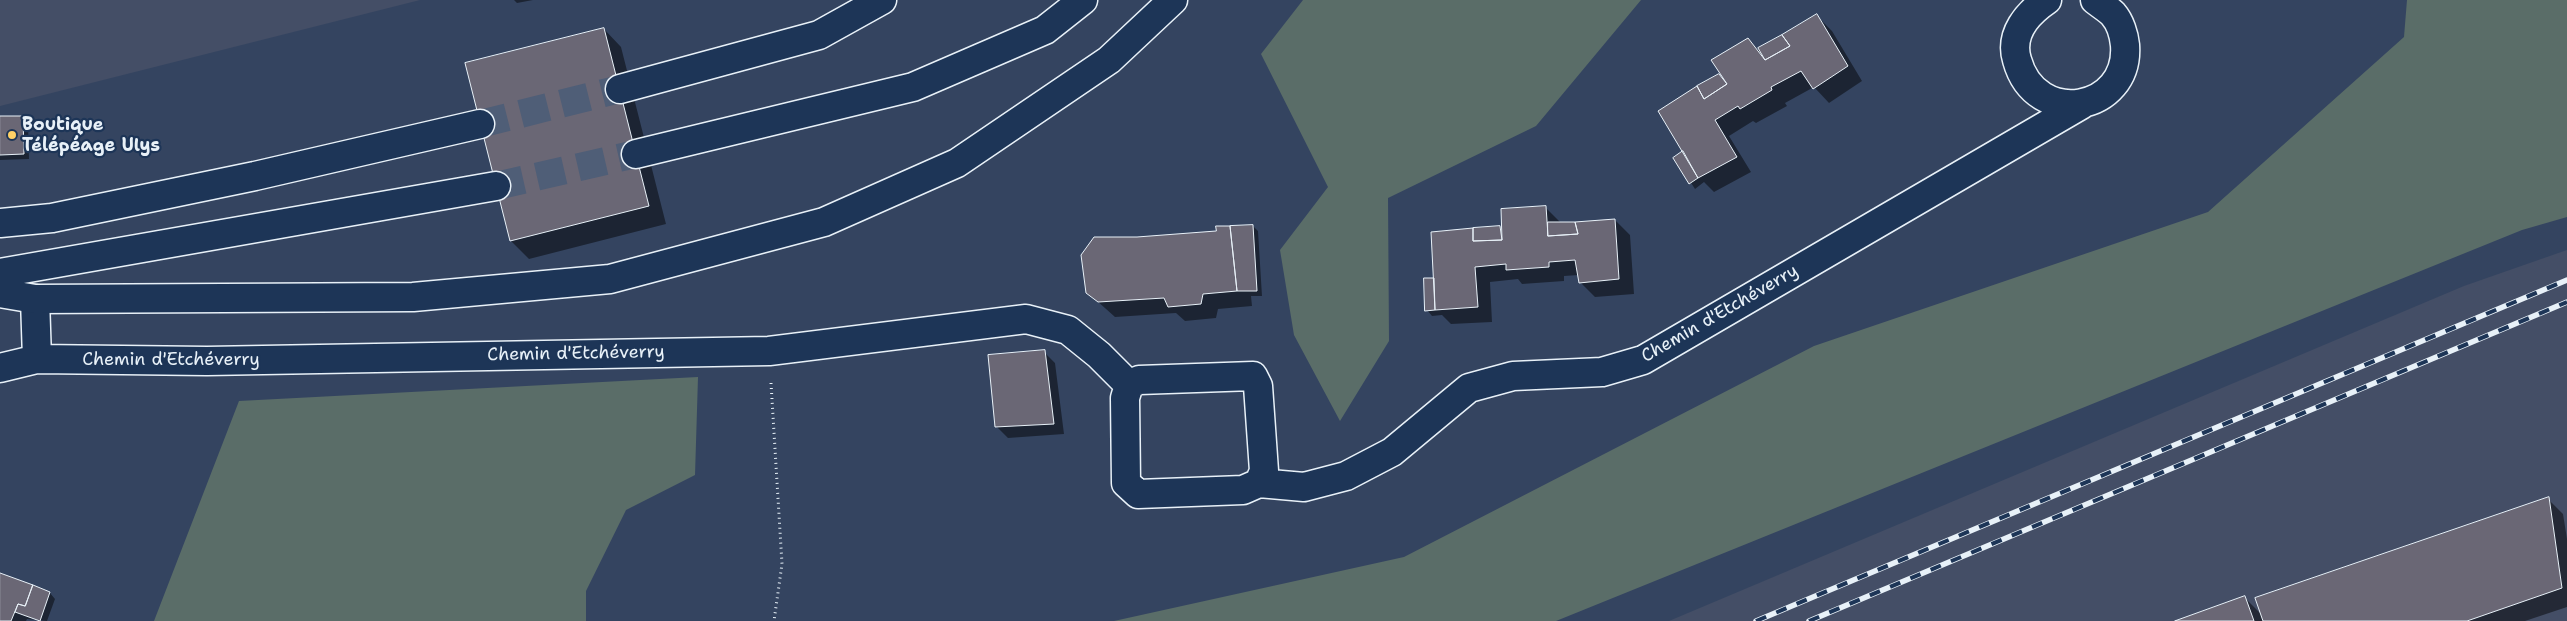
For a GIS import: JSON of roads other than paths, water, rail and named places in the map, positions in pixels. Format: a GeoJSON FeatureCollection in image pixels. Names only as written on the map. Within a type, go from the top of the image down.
{"type":"FeatureCollection","features":[{"type":"Feature","properties":{"kind":"main road"},"geometry":{"type":"LineString","coordinates":[[620,88],[819,35],[882,0]]}},
{"type":"Feature","properties":{"kind":"main road"},"geometry":{"type":"LineString","coordinates":[[636,154],[913,87],[1045,30],[1083,0]]}},
{"type":"Feature","properties":{"kind":"main road"},"geometry":{"type":"LineString","coordinates":[[0,292],[35,299],[413,297],[610,279],[824,222],[958,163],[1108,60],[1173,0]]}},
{"type":"Feature","properties":{"kind":"main road","name":"Chemin d'Etchéverry"},"geometry":{"type":"LineString","coordinates":[[2047,0],[2030,12],[2018,31],[2015,54],[2021,77],[2036,94],[2058,104],[2081,105]]}},
{"type":"Feature","properties":{"kind":"main road","name":"Chemin d'Etchéverry"},"geometry":{"type":"LineString","coordinates":[[0,368],[37,359],[207,361],[769,351],[1026,319],[1068,330],[1099,355],[1129,385],[1125,398],[1126,484],[1138,494],[1243,490],[1259,484],[1304,487],[1346,476],[1392,452],[1470,388],[1513,376],[1602,372],[1643,360],[2081,105],[2102,96],[2118,79],[2126,57],[2124,35],[2113,14],[2095,0]]}},
{"type":"Feature","properties":{"kind":"main road"},"geometry":{"type":"LineString","coordinates":[[0,223],[62,216],[255,176],[480,124]]}},
{"type":"Feature","properties":{"kind":"main road"},"geometry":{"type":"LineString","coordinates":[[0,273],[496,186]]}},
{"type":"Feature","properties":{"kind":"main road"},"geometry":{"type":"LineString","coordinates":[[35,299],[37,359]]}},
{"type":"Feature","properties":{"kind":"main road"},"geometry":{"type":"LineString","coordinates":[[1129,385],[1139,380],[1253,376],[1258,386],[1264,471],[1259,484]]}},
{"type":"Feature","properties":{"kind":"tunnel"},"geometry":{"type":"LineString","coordinates":[[480,124],[620,89]]}},
{"type":"Feature","properties":{"kind":"tunnel"},"geometry":{"type":"LineString","coordinates":[[496,186],[636,154]]}},
{"type":"Feature","properties":{"kind":"railway"},"geometry":{"type":"LineString","coordinates":[[1756,621],[2567,280]]}},
{"type":"Feature","properties":{"kind":"railway"},"geometry":{"type":"LineString","coordinates":[[1809,621],[2567,302]]}},
{"type":"Feature","properties":{"kind":"place","name":"Boutique Télépéage Ulys"},"geometry":{"type":"Point","coordinates":[12,135]}}]}
